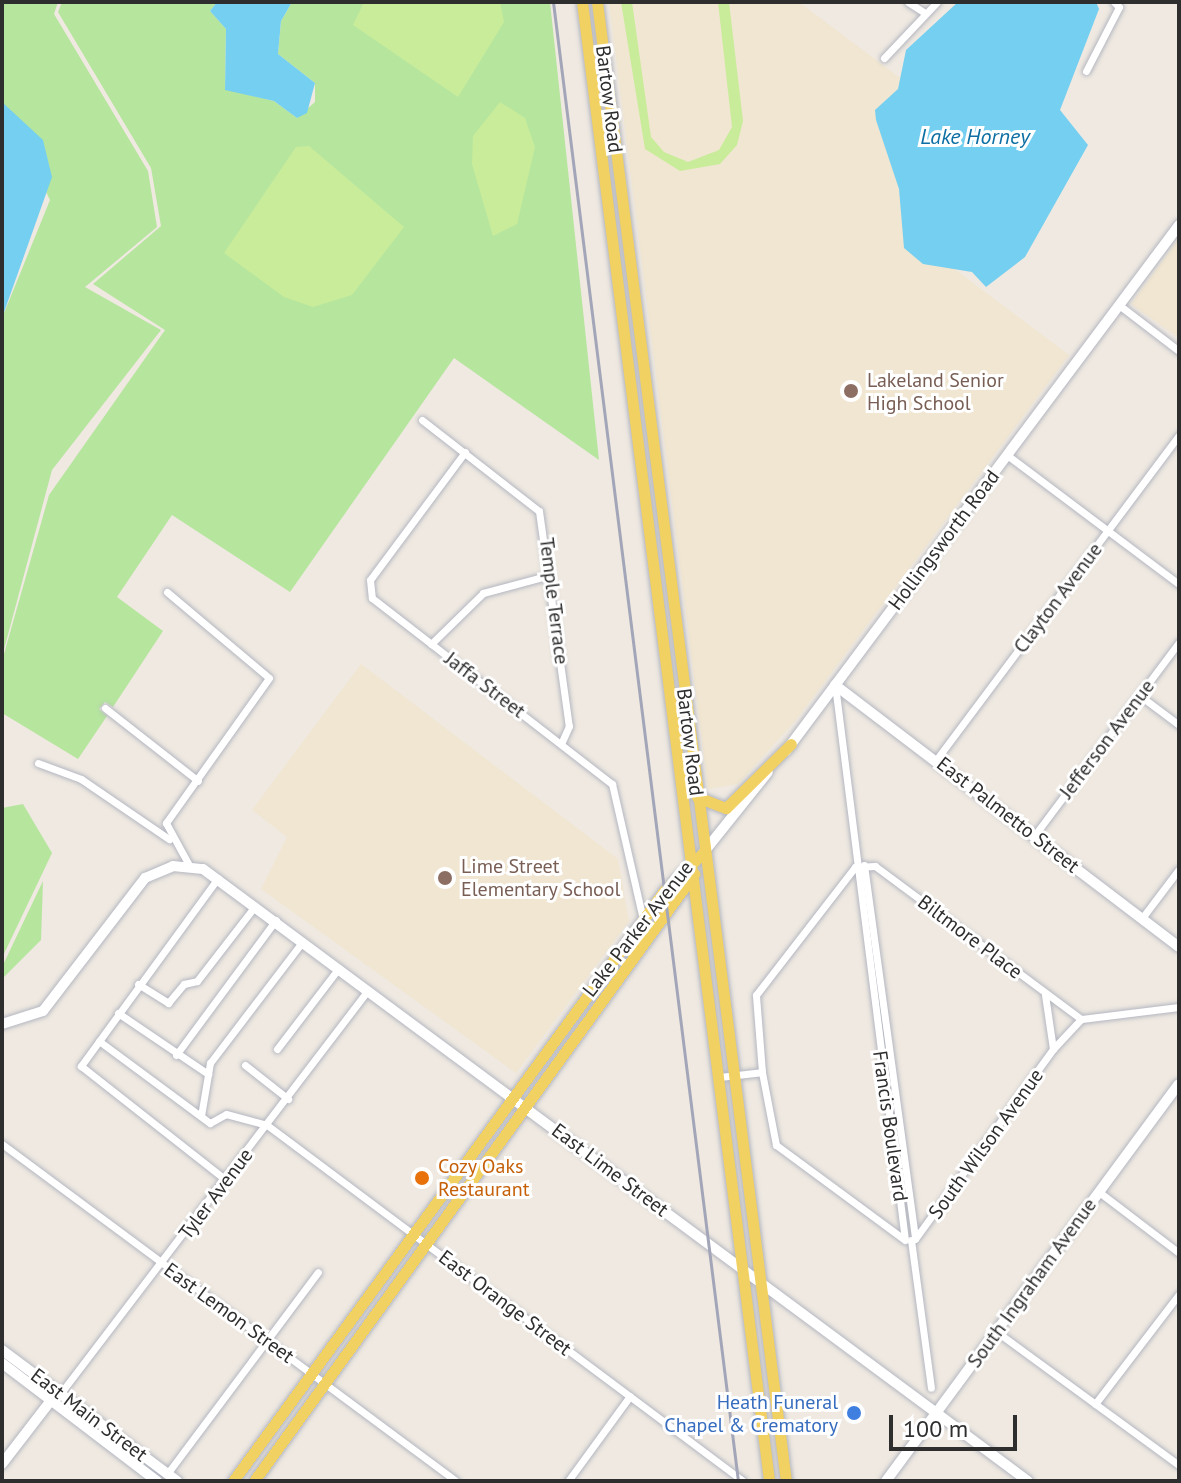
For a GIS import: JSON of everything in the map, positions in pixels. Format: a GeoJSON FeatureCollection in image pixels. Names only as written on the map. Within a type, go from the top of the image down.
{"type":"FeatureCollection","features":[{"type":"Feature","properties":{"kind":"main road","name":"Bartow Road"},"geometry":{"type":"LineString","coordinates":[[582,2],[769,1481]]}},
{"type":"Feature","properties":{"kind":"main road","name":"Bartow Road"},"geometry":{"type":"LineString","coordinates":[[597,2],[786,1481]]}},
{"type":"Feature","properties":{"kind":"main road"},"geometry":{"type":"LineString","coordinates":[[697,797],[726,808],[791,744]]}},
{"type":"Feature","properties":{"kind":"main road","name":"Lake Parker Avenue"},"geometry":{"type":"LineString","coordinates":[[233,1481],[415,1236],[510,1096],[689,858],[704,852]]}},
{"type":"Feature","properties":{"kind":"main road","name":"Lake Parker Avenue"},"geometry":{"type":"LineString","coordinates":[[254,1481],[429,1246],[524,1106],[693,875],[704,852]]}},
{"type":"Feature","properties":{"kind":"street"},"geometry":{"type":"LineString","coordinates":[[908,2],[925,13]]}},
{"type":"Feature","properties":{"kind":"street"},"geometry":{"type":"LineString","coordinates":[[884,58],[937,2]]}},
{"type":"Feature","properties":{"kind":"street"},"geometry":{"type":"LineString","coordinates":[[1086,71],[1120,4]]}},
{"type":"Feature","properties":{"kind":"street","name":"Hollingsworth Road"},"geometry":{"type":"LineString","coordinates":[[704,852],[791,744],[1179,225]]}},
{"type":"Feature","properties":{"kind":"street"},"geometry":{"type":"LineString","coordinates":[[616,281],[631,279]]}},
{"type":"Feature","properties":{"kind":"street"},"geometry":{"type":"LineString","coordinates":[[1119,305],[1179,351]]}},
{"type":"Feature","properties":{"kind":"street","name":"Temple Terrace"},"geometry":{"type":"LineString","coordinates":[[422,420],[535,505],[550,575],[569,726],[562,742]]}},
{"type":"Feature","properties":{"kind":"street","name":"Clayton Avenue"},"geometry":{"type":"LineString","coordinates":[[936,760],[1179,435]]}},
{"type":"Feature","properties":{"kind":"street","name":"Jaffa Street"},"geometry":{"type":"LineString","coordinates":[[465,452],[370,580],[377,605],[562,742],[621,798],[647,937]]}},
{"type":"Feature","properties":{"kind":"street"},"geometry":{"type":"LineString","coordinates":[[1007,455],[1179,584]]}},
{"type":"Feature","properties":{"kind":"street"},"geometry":{"type":"LineString","coordinates":[[431,644],[483,593],[550,575]]}},
{"type":"Feature","properties":{"kind":"street"},"geometry":{"type":"LineString","coordinates":[[167,592],[269,678],[166,823],[169,839]]}},
{"type":"Feature","properties":{"kind":"street","name":"Jefferson Avenue"},"geometry":{"type":"LineString","coordinates":[[1034,836],[1179,642]]}},
{"type":"Feature","properties":{"kind":"street","name":"East Palmetto Street"},"geometry":{"type":"LineString","coordinates":[[835,685],[1179,947]]}},
{"type":"Feature","properties":{"kind":"street","name":"Francis Boulevard"},"geometry":{"type":"LineString","coordinates":[[835,685],[857,858],[855,867],[931,1388]]}},
{"type":"Feature","properties":{"kind":"street"},"geometry":{"type":"LineString","coordinates":[[1139,695],[1179,725]]}},
{"type":"Feature","properties":{"kind":"street"},"geometry":{"type":"LineString","coordinates":[[105,708],[198,781]]}},
{"type":"Feature","properties":{"kind":"street"},"geometry":{"type":"LineString","coordinates":[[2,1024],[23,1023],[46,1008],[145,878],[189,865],[169,839],[81,779],[38,763]]}},
{"type":"Feature","properties":{"kind":"street"},"geometry":{"type":"LineString","coordinates":[[857,858],[865,865]]}},
{"type":"Feature","properties":{"kind":"street","name":"East Lime Street"},"geometry":{"type":"LineString","coordinates":[[189,865],[218,877],[1028,1481]]}},
{"type":"Feature","properties":{"kind":"street"},"geometry":{"type":"LineString","coordinates":[[865,865],[855,867],[756,995],[762,1072],[774,1140],[911,1240]]}},
{"type":"Feature","properties":{"kind":"street","name":"Francis Boulevard"},"geometry":{"type":"LineString","coordinates":[[865,865],[899,1113],[911,1240]]}},
{"type":"Feature","properties":{"kind":"street","name":"Biltmore Place"},"geometry":{"type":"LineString","coordinates":[[865,865],[1081,1019]]}},
{"type":"Feature","properties":{"kind":"street"},"geometry":{"type":"LineString","coordinates":[[1142,918],[1179,869]]}},
{"type":"Feature","properties":{"kind":"street"},"geometry":{"type":"LineString","coordinates":[[218,877],[138,984],[82,1070],[226,1180]]}},
{"type":"Feature","properties":{"kind":"street"},"geometry":{"type":"LineString","coordinates":[[138,984],[168,1003],[184,984],[197,981],[256,905]]}},
{"type":"Feature","properties":{"kind":"street"},"geometry":{"type":"LineString","coordinates":[[176,1055],[276,920]]}},
{"type":"Feature","properties":{"kind":"street"},"geometry":{"type":"LineString","coordinates":[[201,1116],[208,1074],[303,941]]}},
{"type":"Feature","properties":{"kind":"street"},"geometry":{"type":"LineString","coordinates":[[277,1049],[339,967]]}},
{"type":"Feature","properties":{"kind":"street"},"geometry":{"type":"LineString","coordinates":[[872,991],[882,989]]}},
{"type":"Feature","properties":{"kind":"street","name":"Tyler Avenue"},"geometry":{"type":"LineString","coordinates":[[60,1394],[164,1264],[368,990]]}},
{"type":"Feature","properties":{"kind":"street","name":"South Wilson Avenue"},"geometry":{"type":"LineString","coordinates":[[911,1240],[1053,1049],[1045,995]]}},
{"type":"Feature","properties":{"kind":"street"},"geometry":{"type":"LineString","coordinates":[[1053,1049],[1081,1019],[1179,1007]]}},
{"type":"Feature","properties":{"kind":"street"},"geometry":{"type":"LineString","coordinates":[[118,1013],[208,1074]]}},
{"type":"Feature","properties":{"kind":"street"},"geometry":{"type":"LineString","coordinates":[[99,1041],[210,1123],[226,1114],[267,1125]]}},
{"type":"Feature","properties":{"kind":"street"},"geometry":{"type":"LineString","coordinates":[[245,1065],[288,1099]]}},
{"type":"Feature","properties":{"kind":"street"},"geometry":{"type":"LineString","coordinates":[[719,1077],[762,1072]]}},
{"type":"Feature","properties":{"kind":"street","name":"South Ingraham Avenue"},"geometry":{"type":"LineString","coordinates":[[886,1481],[1099,1192],[1177,1092]]}},
{"type":"Feature","properties":{"kind":"street"},"geometry":{"type":"LineString","coordinates":[[889,1114],[899,1113]]}},
{"type":"Feature","properties":{"kind":"street","name":"East Orange Street"},"geometry":{"type":"LineString","coordinates":[[267,1125],[743,1481]]}},
{"type":"Feature","properties":{"kind":"street","name":"East Lemon Street"},"geometry":{"type":"LineString","coordinates":[[2,1144],[456,1481]]}},
{"type":"Feature","properties":{"kind":"street"},"geometry":{"type":"LineString","coordinates":[[1099,1192],[1179,1253]]}},
{"type":"Feature","properties":{"kind":"street"},"geometry":{"type":"LineString","coordinates":[[172,1478],[318,1272]]}},
{"type":"Feature","properties":{"kind":"street"},"geometry":{"type":"LineString","coordinates":[[1095,1404],[1179,1294]]}},
{"type":"Feature","properties":{"kind":"street"},"geometry":{"type":"LineString","coordinates":[[997,1332],[1179,1465]]}},
{"type":"Feature","properties":{"kind":"street","name":"East Main Street"},"geometry":{"type":"LineString","coordinates":[[2,1350],[172,1478]]}},
{"type":"Feature","properties":{"kind":"street","name":"East Main Street"},"geometry":{"type":"LineString","coordinates":[[2,1363],[157,1481]]}},
{"type":"Feature","properties":{"kind":"street"},"geometry":{"type":"LineString","coordinates":[[2,1464],[49,1401],[60,1394]]}},
{"type":"Feature","properties":{"kind":"street"},"geometry":{"type":"LineString","coordinates":[[568,1481],[630,1396]]}},
{"type":"Feature","properties":{"kind":"shaded area","name":"Lakeland Senior High School"},"geometry":{"type":"Polygon","coordinates":[[[609,2],[799,2],[916,90],[941,259],[1069,355],[796,720],[738,784],[708,789],[609,2]]]}},
{"type":"Feature","properties":{"kind":"shaded area"},"geometry":{"type":"Polygon","coordinates":[[[1179,238],[1179,338],[1131,304],[1179,238]]]}},
{"type":"Feature","properties":{"kind":"shaded area","name":"Lime Street Elementary School"},"geometry":{"type":"Polygon","coordinates":[[[361,664],[618,859],[629,921],[516,1073],[261,889],[287,837],[252,810],[361,664]]]}},
{"type":"Feature","properties":{"kind":"green space"},"geometry":{"type":"Polygon","coordinates":[[[2,2],[58,2],[54,14],[148,171],[157,227],[85,287],[161,330],[52,470],[2,657],[2,318],[50,200],[2,102],[2,2]]]}},
{"type":"Feature","properties":{"kind":"green space"},"geometry":{"type":"Polygon","coordinates":[[[62,2],[217,2],[210,11],[226,29],[225,89],[274,101],[297,118],[315,102],[315,83],[278,54],[281,21],[292,2],[550,2],[599,460],[454,358],[290,592],[172,515],[117,597],[163,631],[113,707],[105,702],[99,709],[107,716],[78,759],[2,713],[2,661],[49,495],[165,330],[93,284],[161,226],[151,168],[58,12],[62,2]]]}},
{"type":"Feature","properties":{"kind":"green space"},"geometry":{"type":"Polygon","coordinates":[[[364,2],[500,2],[504,22],[458,97],[353,25],[364,2]]]}},
{"type":"Feature","properties":{"kind":"green space"},"geometry":{"type":"Polygon","coordinates":[[[621,2],[632,2],[651,137],[664,152],[688,162],[719,150],[732,127],[718,2],[729,2],[743,121],[737,145],[720,164],[680,171],[645,149],[621,2]]]}},
{"type":"Feature","properties":{"kind":"green space"},"geometry":{"type":"Polygon","coordinates":[[[500,102],[525,118],[535,147],[517,224],[493,236],[472,164],[473,136],[500,102]]]}},
{"type":"Feature","properties":{"kind":"green space"},"geometry":{"type":"Polygon","coordinates":[[[309,146],[404,227],[352,295],[313,307],[284,297],[224,253],[296,147],[309,146]]]}},
{"type":"Feature","properties":{"kind":"green space"},"geometry":{"type":"Polygon","coordinates":[[[23,804],[52,853],[2,958],[2,808],[23,804]]]}},
{"type":"Feature","properties":{"kind":"green space"},"geometry":{"type":"Polygon","coordinates":[[[43,881],[41,940],[2,979],[2,967],[43,881]]]}},
{"type":"Feature","properties":{"kind":"water"},"geometry":{"type":"Polygon","coordinates":[[[217,2],[292,2],[281,21],[278,54],[315,83],[307,113],[297,118],[274,101],[225,90],[226,29],[210,11],[217,2]]]}},
{"type":"Feature","properties":{"kind":"water","name":"Lake Horney"},"geometry":{"type":"Polygon","coordinates":[[[958,2],[1096,2],[1099,9],[1060,110],[1088,145],[1025,257],[986,287],[972,272],[923,264],[904,248],[899,189],[875,110],[898,89],[906,50],[958,2]]]}},
{"type":"Feature","properties":{"kind":"water"},"geometry":{"type":"Polygon","coordinates":[[[2,102],[43,140],[52,177],[2,318],[2,102]]]}},
{"type":"Feature","properties":{"kind":"railway"},"geometry":{"type":"LineString","coordinates":[[553,2],[738,1481]]}},
{"type":"Feature","properties":{"kind":"place","name":"Lakeland Senior High School"},"geometry":{"type":"Point","coordinates":[851,391]}},
{"type":"Feature","properties":{"kind":"place","name":"Lime Street Elementary School"},"geometry":{"type":"Point","coordinates":[445,878]}},
{"type":"Feature","properties":{"kind":"place","name":"Cozy Oaks Restaurant"},"geometry":{"type":"Point","coordinates":[422,1178]}},
{"type":"Feature","properties":{"kind":"place","name":"Heath Funeral Chapel & Crematory"},"geometry":{"type":"Point","coordinates":[854,1413]}}]}
